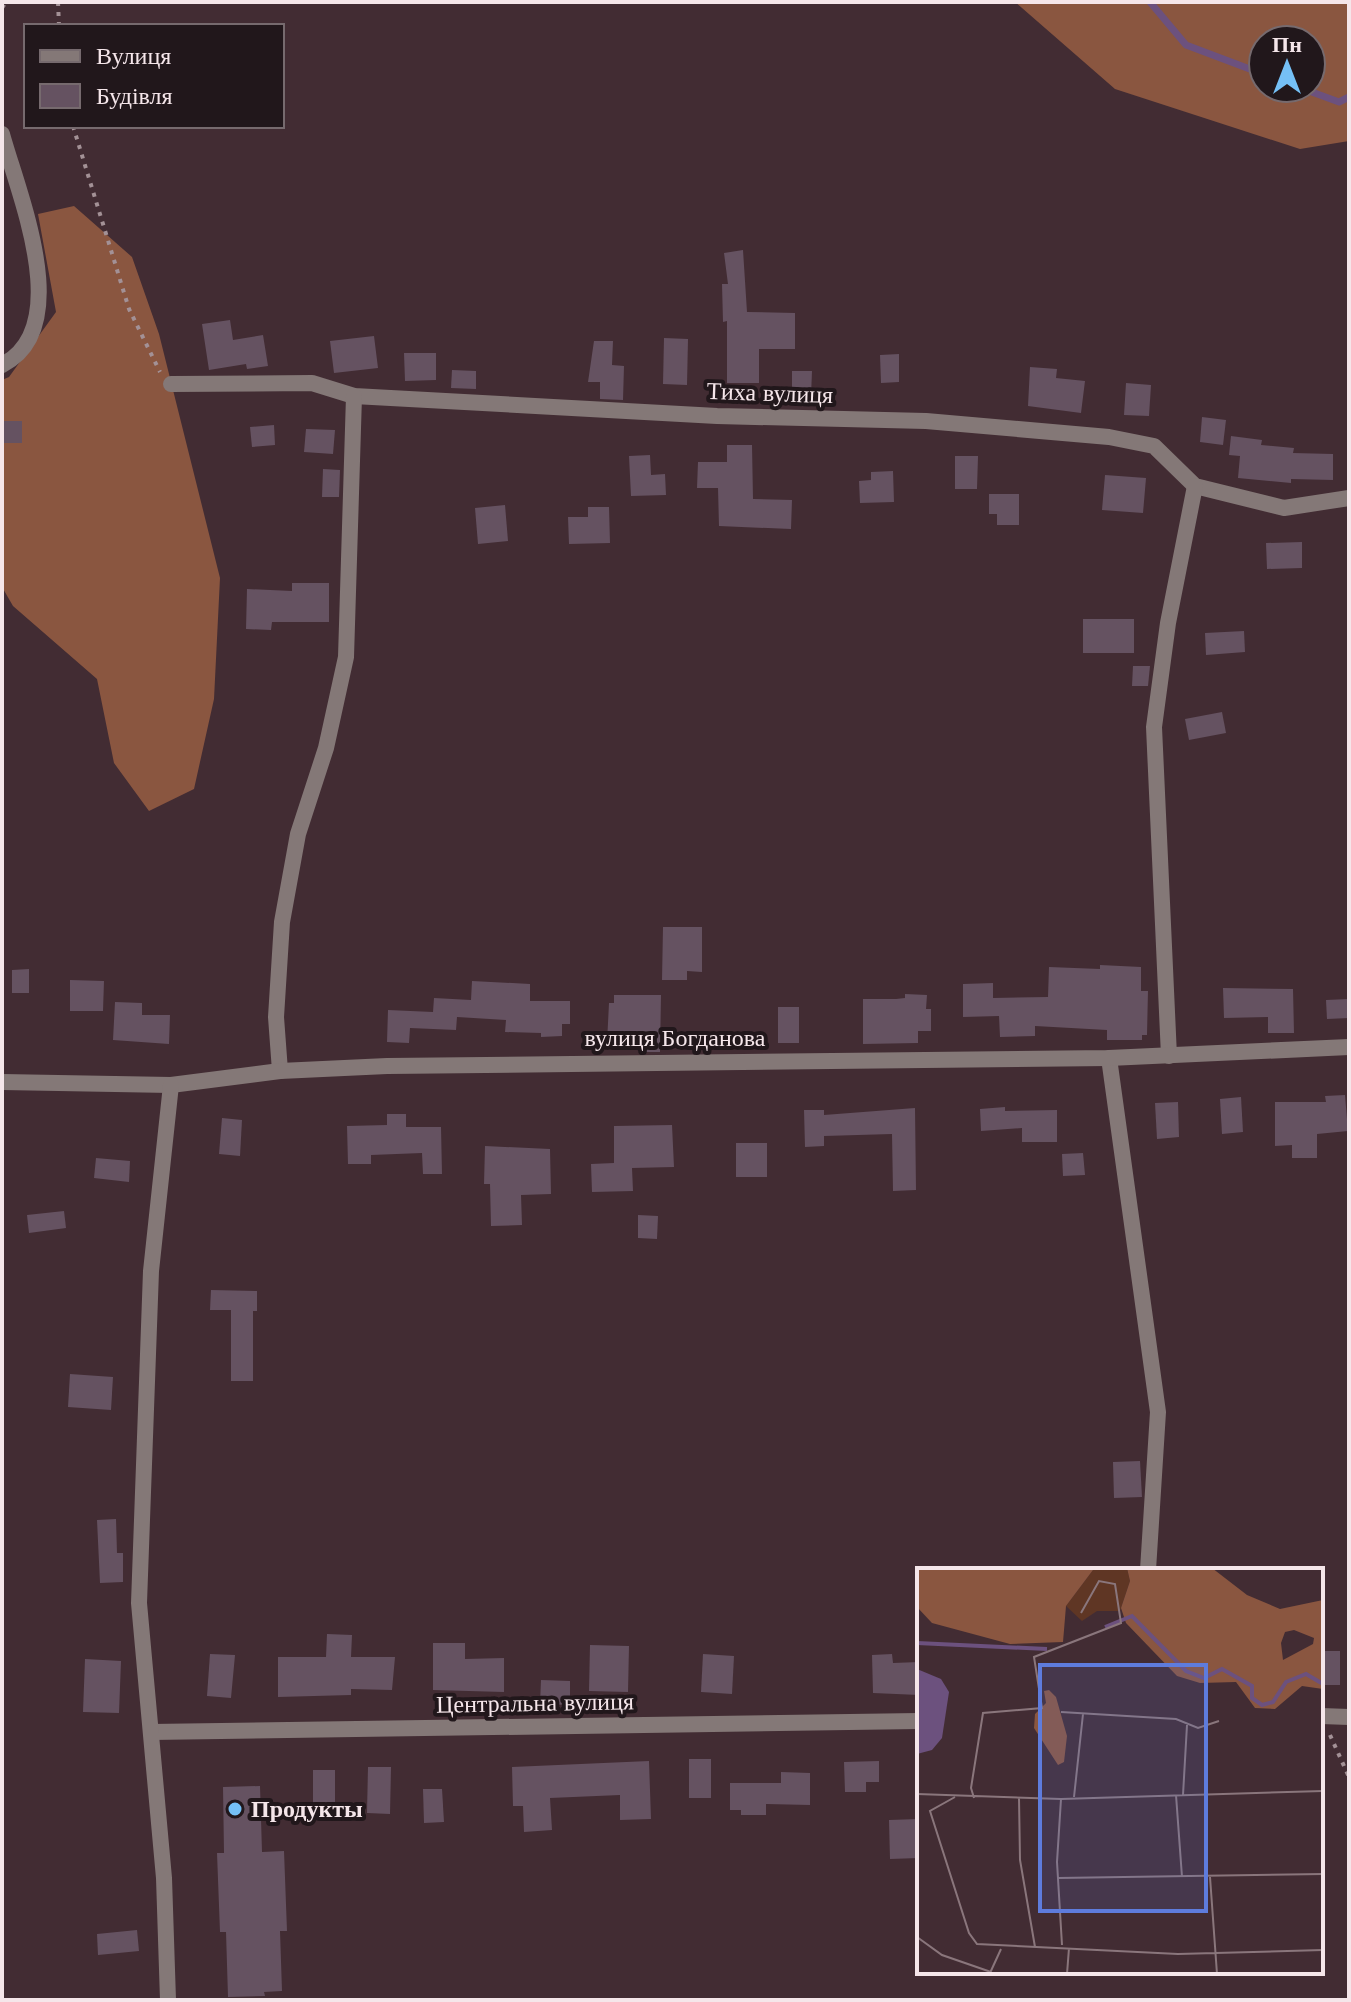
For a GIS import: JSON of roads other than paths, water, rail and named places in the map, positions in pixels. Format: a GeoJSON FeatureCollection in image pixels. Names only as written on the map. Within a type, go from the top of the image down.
{"type":"FeatureCollection","features":[{"type":"Feature","properties":{"kind":"street"},"geometry":{"type":"LineString","coordinates":[[2,134],[42,289],[39,313],[21,352],[2,365]]}},
{"type":"Feature","properties":{"kind":"street","name":"Тиха вулиця"},"geometry":{"type":"LineString","coordinates":[[171,384],[312,383],[354,396],[717,416],[926,421],[1109,437],[1154,446],[1195,486]]}},
{"type":"Feature","properties":{"kind":"street"},"geometry":{"type":"LineString","coordinates":[[280,1071],[276,1017],[282,922],[298,834],[326,748],[346,657],[354,396]]}},
{"type":"Feature","properties":{"kind":"street"},"geometry":{"type":"LineString","coordinates":[[1169,1056],[1154,727],[1168,623],[1195,486],[1284,508],[1349,498]]}},
{"type":"Feature","properties":{"kind":"street","name":"вулиця Богданова"},"geometry":{"type":"LineString","coordinates":[[2,1082],[171,1085],[280,1071],[529,1063],[1109,1058],[1349,1047]]}},
{"type":"Feature","properties":{"kind":"street"},"geometry":{"type":"LineString","coordinates":[[1109,1058],[1158,1412],[1148,1568]]}},
{"type":"Feature","properties":{"kind":"street"},"geometry":{"type":"LineString","coordinates":[[168,2000],[164,1878],[139,1603],[151,1271],[171,1085]]}},
{"type":"Feature","properties":{"kind":"street"},"geometry":{"type":"LineString","coordinates":[[1324,1724],[1349,1717]]}},
{"type":"Feature","properties":{"kind":"street","name":"Центральна вулиця"},"geometry":{"type":"LineString","coordinates":[[151,1732],[917,1721]]}},
{"type":"Feature","properties":{"kind":"waterway"},"geometry":{"type":"LineString","coordinates":[[1150,2],[1186,45],[1247,68]]}},
{"type":"Feature","properties":{"kind":"waterway"},"geometry":{"type":"LineString","coordinates":[[1327,98],[1339,102],[1349,97]]}},
{"type":"Feature","properties":{"kind":"place","name":"Продукты"},"geometry":{"type":"Point","coordinates":[235,1809]}}]}
